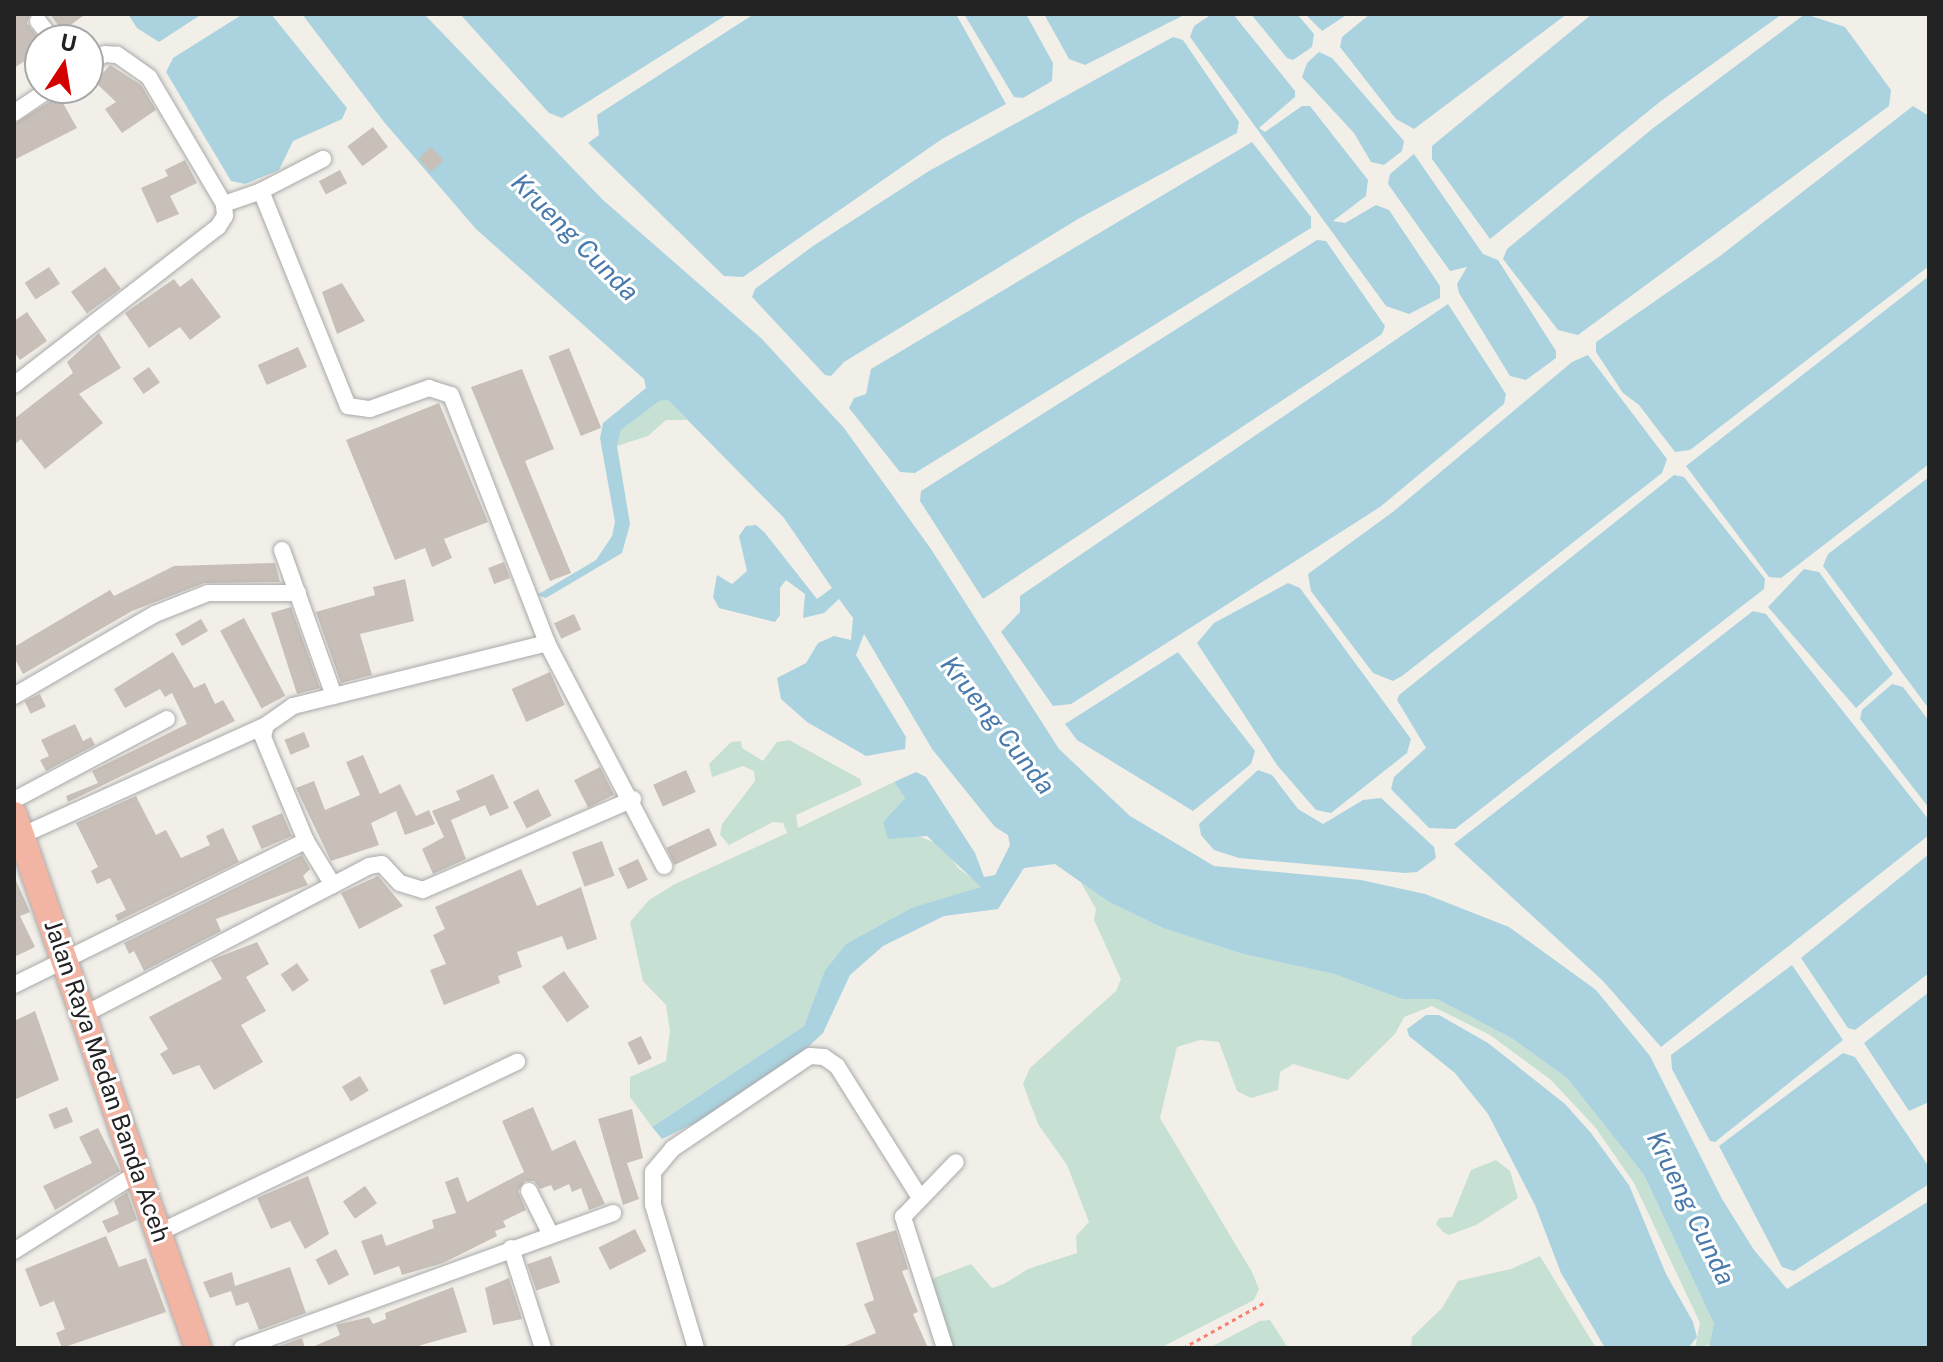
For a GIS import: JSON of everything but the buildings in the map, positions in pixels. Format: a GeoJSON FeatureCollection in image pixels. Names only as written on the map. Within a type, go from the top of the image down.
{"type":"FeatureCollection","features":[{"type":"Feature","properties":{"kind":"highway","name":"Jalan Raya Medan Banda Aceh"},"geometry":{"type":"LineString","coordinates":[[16,830],[139,1172],[198,1348]]}},
{"type":"Feature","properties":{"kind":"street"},"geometry":{"type":"LineString","coordinates":[[14,385],[218,227],[224,204],[149,77],[117,55],[104,55]]}},
{"type":"Feature","properties":{"kind":"street"},"geometry":{"type":"LineString","coordinates":[[224,204],[261,191],[323,159]]}},
{"type":"Feature","properties":{"kind":"street"},"geometry":{"type":"LineString","coordinates":[[261,191],[348,406],[370,409],[429,388],[451,395],[547,643],[633,799],[664,866]]}},
{"type":"Feature","properties":{"kind":"street"},"geometry":{"type":"LineString","coordinates":[[282,550],[334,696]]}},
{"type":"Feature","properties":{"kind":"street"},"geometry":{"type":"LineString","coordinates":[[14,696],[155,614],[208,593],[298,593]]}},
{"type":"Feature","properties":{"kind":"street"},"geometry":{"type":"LineString","coordinates":[[16,830],[266,725],[293,706],[547,643]]}},
{"type":"Feature","properties":{"kind":"street"},"geometry":{"type":"LineString","coordinates":[[14,800],[167,719]]}},
{"type":"Feature","properties":{"kind":"street"},"geometry":{"type":"LineString","coordinates":[[266,725],[263,737],[306,841],[333,885]]}},
{"type":"Feature","properties":{"kind":"street"},"geometry":{"type":"LineString","coordinates":[[83,1015],[333,885],[382,864],[400,883],[423,890],[633,799]]}},
{"type":"Feature","properties":{"kind":"street"},"geometry":{"type":"LineString","coordinates":[[14,985],[306,841]]}},
{"type":"Feature","properties":{"kind":"street"},"geometry":{"type":"LineString","coordinates":[[696,1348],[651,1183],[663,1157],[684,1140],[810,1056],[824,1057],[837,1066],[920,1198]]}},
{"type":"Feature","properties":{"kind":"street"},"geometry":{"type":"LineString","coordinates":[[158,1233],[517,1062]]}},
{"type":"Feature","properties":{"kind":"street"},"geometry":{"type":"LineString","coordinates":[[945,1348],[903,1217],[956,1162]]}},
{"type":"Feature","properties":{"kind":"street"},"geometry":{"type":"LineString","coordinates":[[14,1251],[139,1172]]}},
{"type":"Feature","properties":{"kind":"street"},"geometry":{"type":"LineString","coordinates":[[529,1191],[550,1233]]}},
{"type":"Feature","properties":{"kind":"street"},"geometry":{"type":"LineString","coordinates":[[242,1348],[550,1233],[613,1213]]}},
{"type":"Feature","properties":{"kind":"street"},"geometry":{"type":"LineString","coordinates":[[511,1248],[543,1348]]}},
{"type":"Feature","properties":{"kind":"path"},"geometry":{"type":"LineString","coordinates":[[1183,1348],[1267,1301]]}},
{"type":"Feature","properties":{"kind":"green space"},"geometry":{"type":"Polygon","coordinates":[[[659,400],[668,400],[687,420],[666,420],[648,436],[617,446],[621,430],[659,400]]]}},
{"type":"Feature","properties":{"kind":"green space"},"geometry":{"type":"Polygon","coordinates":[[[789,740],[860,779],[862,785],[796,815],[798,828],[894,782],[905,798],[883,822],[943,846],[958,868],[982,886],[970,894],[911,908],[846,944],[825,970],[804,1026],[652,1127],[630,1097],[630,1077],[666,1061],[670,1031],[666,1005],[643,981],[630,922],[649,900],[675,884],[787,833],[783,823],[773,822],[729,845],[720,835],[722,824],[755,781],[754,771],[743,766],[712,777],[709,764],[731,742],[741,741],[742,748],[763,761],[777,742],[789,740]]]}},
{"type":"Feature","properties":{"kind":"green space"},"geometry":{"type":"Polygon","coordinates":[[[1080,881],[1109,902],[1163,928],[1243,954],[1334,974],[1402,999],[1437,999],[1513,1039],[1567,1078],[1644,1175],[1714,1324],[1713,1344],[1695,1348],[1700,1323],[1634,1183],[1595,1127],[1551,1080],[1490,1035],[1432,1006],[1404,1017],[1395,1034],[1348,1080],[1293,1064],[1280,1072],[1278,1090],[1251,1098],[1237,1091],[1219,1042],[1200,1040],[1177,1047],[1160,1118],[1252,1272],[1259,1289],[1254,1300],[1160,1348],[950,1348],[930,1286],[934,1278],[971,1264],[992,1288],[1004,1284],[1028,1269],[1077,1253],[1076,1236],[1089,1222],[1067,1165],[1038,1124],[1023,1084],[1030,1068],[1116,991],[1121,979],[1094,920],[1096,909],[1080,881]]]}},
{"type":"Feature","properties":{"kind":"green space"},"geometry":{"type":"Polygon","coordinates":[[[1496,1160],[1510,1171],[1518,1198],[1476,1225],[1449,1235],[1443,1232],[1436,1224],[1439,1218],[1452,1217],[1471,1170],[1496,1160]]]}},
{"type":"Feature","properties":{"kind":"green space"},"geometry":{"type":"Polygon","coordinates":[[[1540,1256],[1596,1348],[1411,1348],[1412,1337],[1442,1308],[1458,1281],[1511,1269],[1540,1256]]]}},
{"type":"Feature","properties":{"kind":"green space"},"geometry":{"type":"Polygon","coordinates":[[[1270,1320],[1288,1348],[1209,1348],[1260,1321],[1270,1320]]]}},
{"type":"Feature","properties":{"kind":"water"},"geometry":{"type":"Polygon","coordinates":[[[128,14],[202,14],[159,42],[137,28],[128,14]]]}},
{"type":"Feature","properties":{"kind":"water"},"geometry":{"type":"Polygon","coordinates":[[[243,14],[271,14],[347,108],[342,119],[293,141],[279,170],[245,184],[231,181],[166,72],[173,58],[243,14]]]}},
{"type":"Feature","properties":{"kind":"water","name":"Krueng Cunda"},"geometry":{"type":"Polygon","coordinates":[[[302,14],[424,14],[603,200],[761,338],[844,428],[931,549],[1059,749],[1130,816],[1214,866],[1361,880],[1425,894],[1509,927],[1596,990],[1650,1056],[1722,1199],[1754,1250],[1787,1289],[1929,1201],[1929,1348],[1709,1348],[1714,1324],[1644,1175],[1567,1078],[1513,1039],[1437,999],[1402,999],[1334,974],[1243,954],[1163,928],[1109,902],[1055,864],[1024,868],[998,909],[944,916],[883,946],[850,975],[823,1033],[806,1049],[703,1119],[662,1139],[652,1127],[804,1026],[825,970],[846,944],[911,908],[981,887],[927,836],[888,839],[883,822],[905,798],[894,782],[916,772],[926,777],[975,853],[984,877],[995,875],[1010,845],[1008,835],[995,827],[932,749],[864,634],[856,655],[906,737],[905,749],[866,756],[807,722],[781,699],[777,678],[806,663],[818,643],[834,636],[851,640],[853,618],[839,599],[824,613],[803,618],[805,594],[786,580],[780,588],[780,615],[775,622],[719,608],[713,597],[717,575],[732,584],[747,571],[739,536],[746,526],[756,525],[765,533],[817,599],[832,588],[784,518],[668,400],[659,401],[621,430],[617,446],[630,524],[622,553],[546,598],[537,595],[596,560],[612,536],[615,522],[600,438],[603,423],[646,388],[644,379],[476,229],[384,122],[302,14]]]}},
{"type":"Feature","properties":{"kind":"water"},"geometry":{"type":"Polygon","coordinates":[[[460,14],[728,14],[562,118],[549,113],[460,14]]]}},
{"type":"Feature","properties":{"kind":"water"},"geometry":{"type":"Polygon","coordinates":[[[754,14],[956,14],[1006,104],[942,139],[743,277],[724,276],[588,143],[599,135],[597,115],[754,14]]]}},
{"type":"Feature","properties":{"kind":"water"},"geometry":{"type":"Polygon","coordinates":[[[964,14],[1026,14],[1053,63],[1052,81],[1023,98],[1014,97],[964,14]]]}},
{"type":"Feature","properties":{"kind":"water"},"geometry":{"type":"Polygon","coordinates":[[[1044,14],[1186,14],[1085,65],[1069,59],[1044,14]]]}},
{"type":"Feature","properties":{"kind":"water"},"geometry":{"type":"Polygon","coordinates":[[[1212,14],[1233,14],[1295,91],[1295,97],[1259,128],[1265,132],[1302,106],[1310,106],[1368,180],[1366,196],[1333,221],[1345,223],[1376,205],[1389,210],[1440,286],[1440,298],[1409,314],[1386,306],[1190,37],[1194,26],[1212,14]]]}},
{"type":"Feature","properties":{"kind":"water"},"geometry":{"type":"Polygon","coordinates":[[[1251,14],[1297,14],[1314,34],[1312,47],[1293,60],[1287,58],[1251,14]]]}},
{"type":"Feature","properties":{"kind":"water"},"geometry":{"type":"Polygon","coordinates":[[[1305,14],[1348,14],[1322,31],[1305,14]]]}},
{"type":"Feature","properties":{"kind":"water"},"geometry":{"type":"Polygon","coordinates":[[[1370,14],[1567,14],[1414,129],[1396,119],[1340,47],[1342,37],[1370,14]]]}},
{"type":"Feature","properties":{"kind":"water"},"geometry":{"type":"Polygon","coordinates":[[[1592,14],[1782,14],[1661,101],[1490,239],[1432,159],[1432,146],[1592,14]]]}},
{"type":"Feature","properties":{"kind":"water"},"geometry":{"type":"Polygon","coordinates":[[[1805,14],[1845,27],[1891,90],[1889,106],[1578,335],[1558,330],[1503,259],[1507,249],[1652,129],[1805,14]]]}},
{"type":"Feature","properties":{"kind":"water"},"geometry":{"type":"Polygon","coordinates":[[[1173,37],[1183,40],[1239,122],[1237,133],[1078,219],[844,362],[831,376],[825,375],[752,297],[755,289],[813,246],[929,171],[1173,37]]]}},
{"type":"Feature","properties":{"kind":"water"},"geometry":{"type":"Polygon","coordinates":[[[1319,52],[1332,58],[1404,141],[1402,151],[1384,165],[1371,162],[1354,133],[1302,77],[1307,63],[1319,52]]]}},
{"type":"Feature","properties":{"kind":"water"},"geometry":{"type":"Polygon","coordinates":[[[1913,106],[1929,116],[1929,266],[1690,450],[1675,452],[1639,405],[1623,393],[1596,352],[1596,342],[1720,256],[1913,106]]]}},
{"type":"Feature","properties":{"kind":"water"},"geometry":{"type":"Polygon","coordinates":[[[1252,142],[1311,217],[1311,228],[915,473],[900,472],[849,408],[854,398],[866,394],[871,369],[1252,142]]]}},
{"type":"Feature","properties":{"kind":"water"},"geometry":{"type":"Polygon","coordinates":[[[1414,154],[1483,254],[1498,260],[1556,351],[1556,358],[1526,380],[1510,376],[1459,293],[1457,284],[1467,267],[1450,271],[1388,184],[1390,174],[1414,154]]]}},
{"type":"Feature","properties":{"kind":"water"},"geometry":{"type":"Polygon","coordinates":[[[1317,240],[1326,241],[1385,326],[1382,334],[983,599],[920,501],[921,491],[1317,240]]]}},
{"type":"Feature","properties":{"kind":"water"},"geometry":{"type":"Polygon","coordinates":[[[1929,276],[1929,464],[1781,578],[1769,577],[1686,466],[1929,276]]]}},
{"type":"Feature","properties":{"kind":"water"},"geometry":{"type":"Polygon","coordinates":[[[1448,304],[1506,394],[1504,404],[1380,507],[1071,704],[1053,706],[1001,632],[1020,612],[1020,596],[1448,304]]]}},
{"type":"Feature","properties":{"kind":"water"},"geometry":{"type":"Polygon","coordinates":[[[1588,355],[1667,459],[1662,473],[1402,676],[1393,681],[1373,673],[1311,591],[1308,574],[1394,511],[1572,362],[1588,355]]]}},
{"type":"Feature","properties":{"kind":"water"},"geometry":{"type":"Polygon","coordinates":[[[1674,475],[1684,477],[1765,579],[1764,589],[1455,829],[1429,828],[1391,789],[1394,777],[1426,748],[1397,700],[1399,695],[1674,475]]]}},
{"type":"Feature","properties":{"kind":"water"},"geometry":{"type":"Polygon","coordinates":[[[1929,477],[1929,709],[1823,566],[1828,554],[1929,477]]]}},
{"type":"Feature","properties":{"kind":"water"},"geometry":{"type":"Polygon","coordinates":[[[1804,569],[1819,572],[1893,674],[1856,708],[1768,607],[1804,569]]]}},
{"type":"Feature","properties":{"kind":"water"},"geometry":{"type":"Polygon","coordinates":[[[1288,583],[1300,588],[1411,739],[1407,753],[1331,813],[1316,810],[1277,765],[1197,643],[1214,623],[1288,583]]]}},
{"type":"Feature","properties":{"kind":"water"},"geometry":{"type":"Polygon","coordinates":[[[1753,611],[1766,614],[1929,820],[1929,835],[1661,1047],[1603,981],[1454,844],[1753,611]]]}},
{"type":"Feature","properties":{"kind":"water"},"geometry":{"type":"Polygon","coordinates":[[[1178,652],[1255,751],[1251,764],[1193,811],[1077,740],[1065,724],[1178,652]]]}},
{"type":"Feature","properties":{"kind":"water"},"geometry":{"type":"Polygon","coordinates":[[[1892,684],[1903,687],[1929,721],[1929,808],[1860,719],[1862,710],[1892,684]]]}},
{"type":"Feature","properties":{"kind":"water"},"geometry":{"type":"Polygon","coordinates":[[[1258,770],[1272,775],[1298,809],[1323,824],[1363,800],[1381,798],[1434,847],[1436,858],[1417,872],[1405,873],[1239,858],[1214,850],[1201,835],[1199,824],[1258,770]]]}},
{"type":"Feature","properties":{"kind":"water"},"geometry":{"type":"Polygon","coordinates":[[[1929,854],[1929,973],[1855,1030],[1848,1028],[1801,958],[1929,854]]]}},
{"type":"Feature","properties":{"kind":"water"},"geometry":{"type":"Polygon","coordinates":[[[1792,965],[1843,1040],[1715,1142],[1710,1141],[1672,1069],[1671,1055],[1792,965]]]}},
{"type":"Feature","properties":{"kind":"water"},"geometry":{"type":"Polygon","coordinates":[[[1929,992],[1929,1102],[1909,1111],[1864,1043],[1929,992]]]}},
{"type":"Feature","properties":{"kind":"water"},"geometry":{"type":"Polygon","coordinates":[[[1426,1015],[1439,1015],[1488,1043],[1565,1104],[1591,1133],[1629,1185],[1666,1274],[1693,1322],[1697,1337],[1690,1346],[1605,1348],[1561,1273],[1535,1205],[1488,1114],[1455,1073],[1409,1036],[1407,1029],[1426,1015]]]}},
{"type":"Feature","properties":{"kind":"water"},"geometry":{"type":"Polygon","coordinates":[[[1843,1053],[1855,1057],[1929,1167],[1929,1184],[1794,1271],[1782,1267],[1719,1146],[1843,1053]]]}}]}
